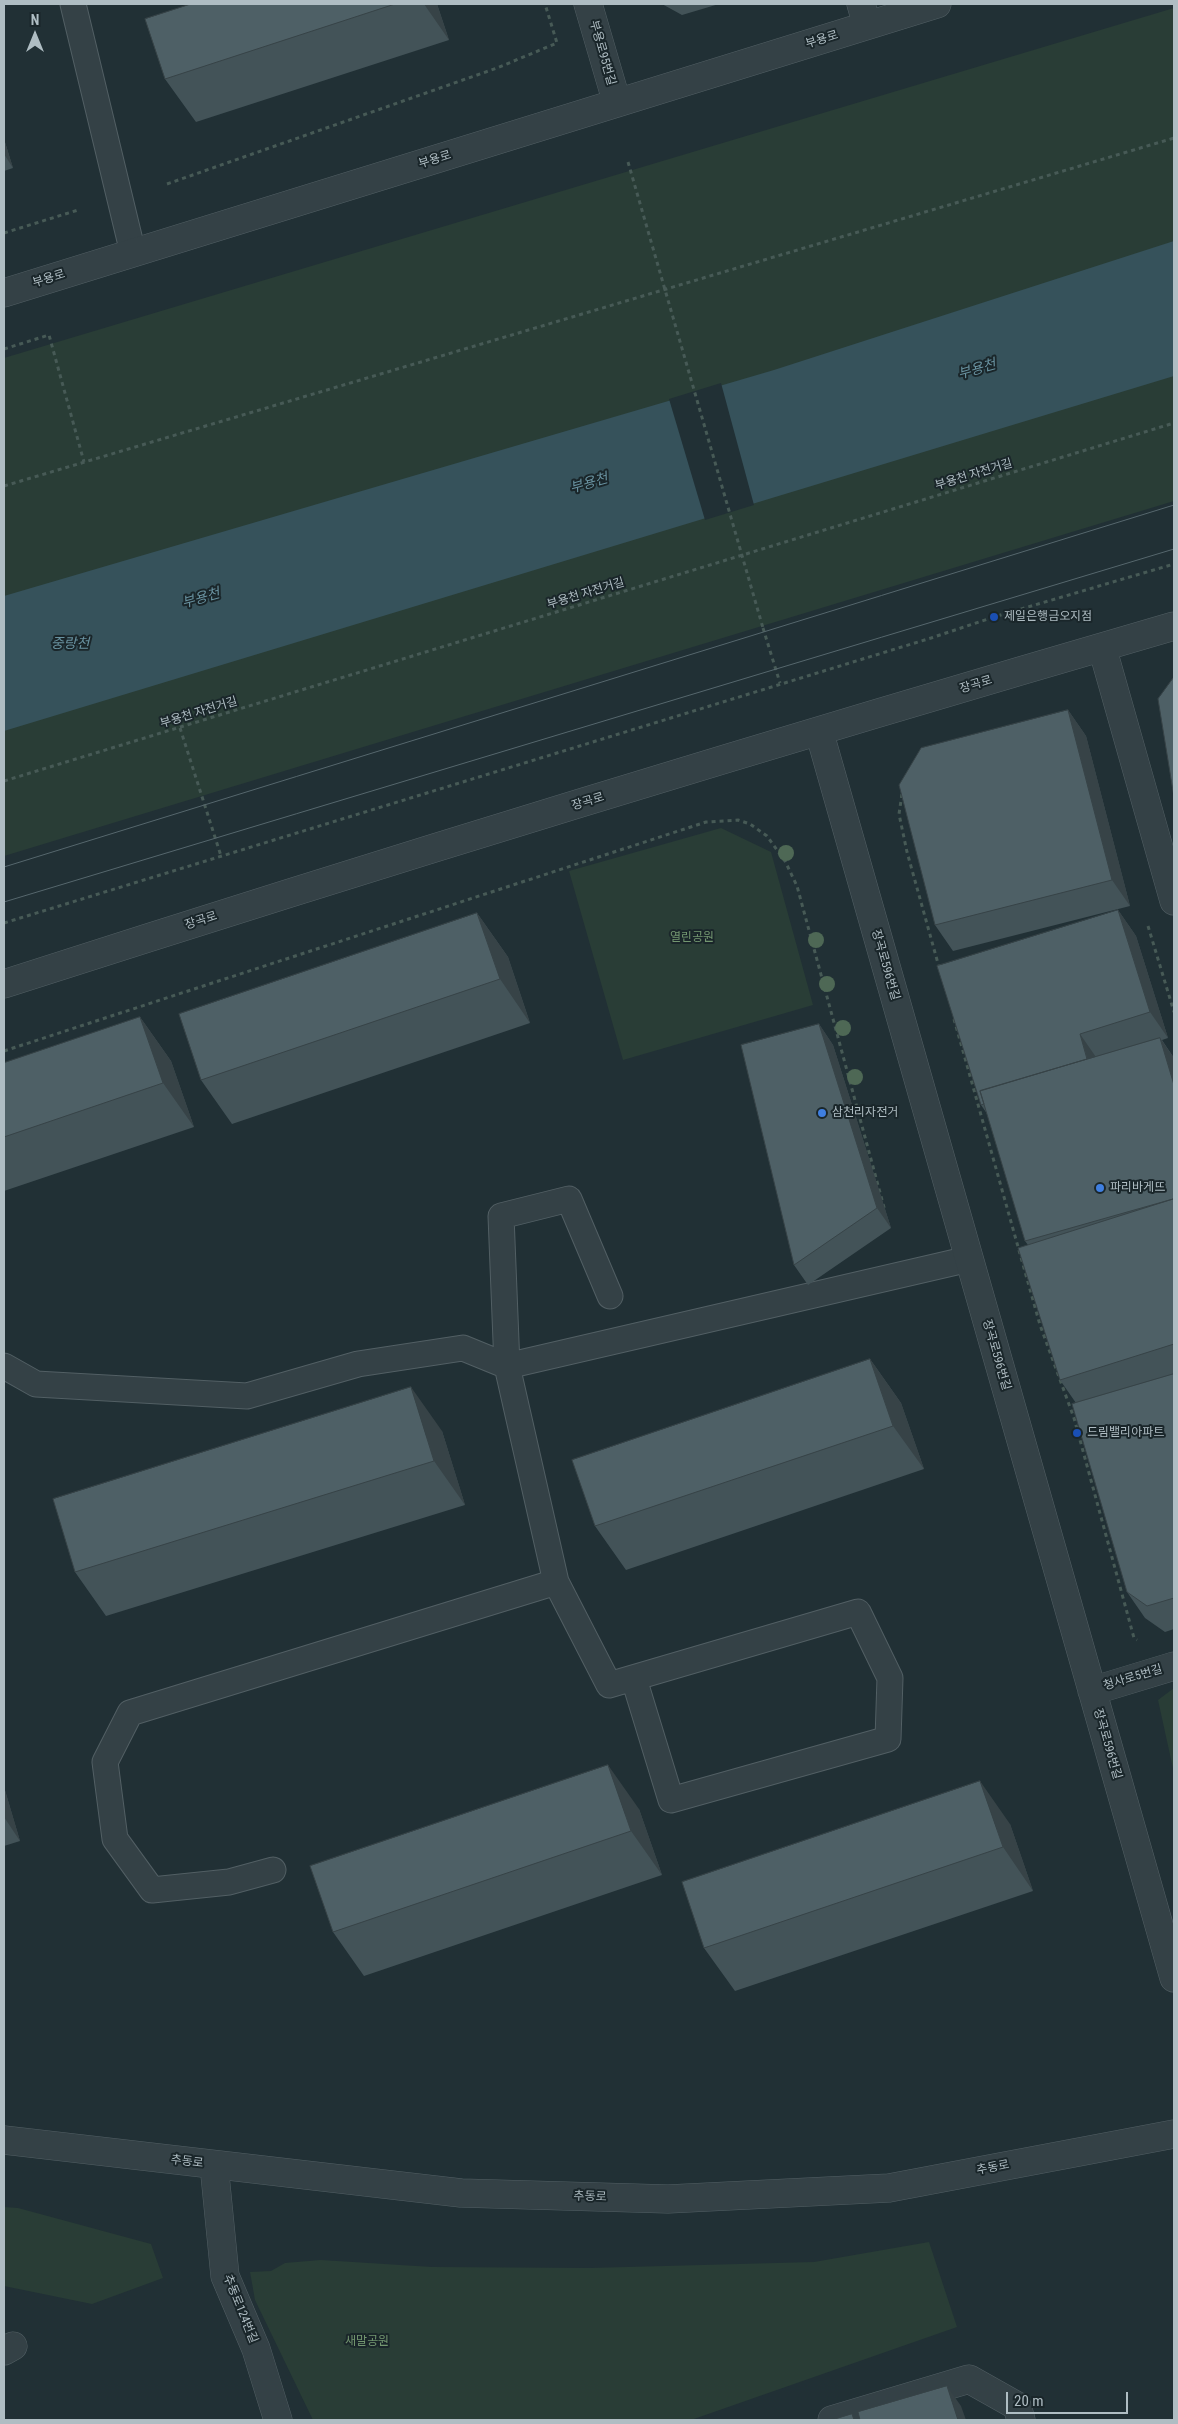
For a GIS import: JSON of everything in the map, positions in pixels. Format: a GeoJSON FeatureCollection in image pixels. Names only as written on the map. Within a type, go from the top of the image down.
{"type":"FeatureCollection","features":[{"type":"Feature","properties":{"kind":"street","name":"부용로95번길"},"geometry":{"type":"LineString","coordinates":[[588,4],[617,103]]}},
{"type":"Feature","properties":{"kind":"street","name":"부용로"},"geometry":{"type":"LineString","coordinates":[[4,293],[617,103],[864,15],[937,4]]}},
{"type":"Feature","properties":{"kind":"street","name":"장곡로"},"geometry":{"type":"LineString","coordinates":[[4,984],[240,908],[819,731],[1174,626]]}},
{"type":"Feature","properties":{"kind":"street"},"geometry":{"type":"LineString","coordinates":[[1102,647],[1174,901]]}},
{"type":"Feature","properties":{"kind":"street","name":"장곡로596번길"},"geometry":{"type":"LineString","coordinates":[[819,731],[1174,1978]]}},
{"type":"Feature","properties":{"kind":"street","name":"청사로5번길"},"geometry":{"type":"LineString","coordinates":[[1092,1691],[1174,1666]]}},
{"type":"Feature","properties":{"kind":"street","name":"추동로"},"geometry":{"type":"LineString","coordinates":[[4,2140],[460,2193],[668,2199],[889,2188],[1174,2134]]}},
{"type":"Feature","properties":{"kind":"street","name":"추동로124번길"},"geometry":{"type":"LineString","coordinates":[[214,2165],[225,2276],[256,2349],[278,2420]]}},
{"type":"Feature","properties":{"kind":"street"},"geometry":{"type":"LineString","coordinates":[[832,2420],[969,2379],[1017,2406],[1021,2420]]}},
{"type":"Feature","properties":{"kind":"lane"},"geometry":{"type":"LineString","coordinates":[[73,4],[133,253]]}},
{"type":"Feature","properties":{"kind":"lane"},"geometry":{"type":"LineString","coordinates":[[610,1296],[569,1199],[500,1216],[506,1366],[556,1582],[609,1685],[858,1612],[890,1678],[888,1739],[671,1800],[634,1679]]}},
{"type":"Feature","properties":{"kind":"lane"},"geometry":{"type":"LineString","coordinates":[[4,1366],[36,1384],[247,1396],[358,1364],[463,1348],[506,1366],[969,1259]]}},
{"type":"Feature","properties":{"kind":"lane"},"geometry":{"type":"LineString","coordinates":[[273,1870],[229,1882],[152,1890],[115,1839],[105,1762],[130,1713],[556,1582]]}},
{"type":"Feature","properties":{"kind":"path"},"geometry":{"type":"LineString","coordinates":[[167,184],[497,68],[557,42],[545,4]]}},
{"type":"Feature","properties":{"kind":"path"},"geometry":{"type":"LineString","coordinates":[[4,486],[1174,138]]}},
{"type":"Feature","properties":{"kind":"path"},"geometry":{"type":"LineString","coordinates":[[628,162],[780,683]]}},
{"type":"Feature","properties":{"kind":"path"},"geometry":{"type":"LineString","coordinates":[[4,233],[78,210]]}},
{"type":"Feature","properties":{"kind":"path"},"geometry":{"type":"LineString","coordinates":[[4,349],[49,335],[84,462]]}},
{"type":"Feature","properties":{"kind":"path","name":"부용천 자전거길"},"geometry":{"type":"LineString","coordinates":[[4,781],[50,765],[180,728],[1174,423]]}},
{"type":"Feature","properties":{"kind":"path"},"geometry":{"type":"LineString","coordinates":[[4,923],[780,683],[1174,564]]}},
{"type":"Feature","properties":{"kind":"path"},"geometry":{"type":"LineString","coordinates":[[180,728],[221,856]]}},
{"type":"Feature","properties":{"kind":"path"},"geometry":{"type":"LineString","coordinates":[[903,788],[899,814],[907,852],[941,974]]}},
{"type":"Feature","properties":{"kind":"path"},"geometry":{"type":"LineString","coordinates":[[4,1051],[706,822],[738,820],[750,824],[767,836],[785,861],[797,886],[885,1211]]}},
{"type":"Feature","properties":{"kind":"path"},"geometry":{"type":"LineString","coordinates":[[952,1012],[1040,1326],[1074,1418],[1134,1638],[1142,1642]]}},
{"type":"Feature","properties":{"kind":"green space"},"geometry":{"type":"Polygon","coordinates":[[[1174,8],[1174,501],[4,856],[4,358],[1174,8]]]}},
{"type":"Feature","properties":{"kind":"green space","name":"열린공원"},"geometry":{"type":"Polygon","coordinates":[[[721,828],[771,852],[813,1005],[623,1060],[569,871],[721,828]]]}},
{"type":"Feature","properties":{"kind":"green space"},"geometry":{"type":"Polygon","coordinates":[[[1174,1688],[1174,1773],[1158,1700],[1174,1688]]]}},
{"type":"Feature","properties":{"kind":"green space"},"geometry":{"type":"Polygon","coordinates":[[[4,2207],[18,2208],[151,2244],[163,2278],[92,2304],[4,2286],[4,2207]]]}},
{"type":"Feature","properties":{"kind":"green space","name":"새말공원"},"geometry":{"type":"Polygon","coordinates":[[[929,2242],[957,2327],[691,2420],[313,2420],[255,2300],[250,2272],[271,2271],[285,2263],[321,2260],[432,2267],[590,2268],[814,2262],[929,2242]]]}},
{"type":"Feature","properties":{"kind":"water","name":"중랑천"},"geometry":{"type":"Polygon","coordinates":[[[1174,241],[1174,376],[4,731],[4,596],[774,370],[1174,241]]]}},
{"type":"Feature","properties":{"kind":"pier"},"geometry":{"type":"Polygon","coordinates":[[[721,383],[754,505],[705,520],[669,399],[721,383]]]}},
{"type":"Feature","properties":{"kind":"building"},"geometry":{"type":"Polygon","coordinates":[[[191,4],[395,4],[165,79],[145,19],[191,4]]]}},
{"type":"Feature","properties":{"kind":"building"},"geometry":{"type":"Polygon","coordinates":[[[1174,677],[1174,797],[1158,699],[1174,677]]]}},
{"type":"Feature","properties":{"kind":"building"},"geometry":{"type":"Polygon","coordinates":[[[1068,710],[1112,880],[935,925],[899,785],[921,748],[1068,710]]]}},
{"type":"Feature","properties":{"kind":"building"},"geometry":{"type":"Polygon","coordinates":[[[1118,910],[1150,1012],[1080,1034],[1087,1059],[980,1091],[984,1104],[981,1105],[937,966],[1118,910]]]}},
{"type":"Feature","properties":{"kind":"building"},"geometry":{"type":"Polygon","coordinates":[[[477,913],[500,979],[201,1080],[179,1014],[477,913]]]}},
{"type":"Feature","properties":{"kind":"building"},"geometry":{"type":"Polygon","coordinates":[[[140,1017],[163,1083],[4,1137],[4,1063],[140,1017]]]}},
{"type":"Feature","properties":{"kind":"building"},"geometry":{"type":"Polygon","coordinates":[[[819,1024],[877,1208],[794,1265],[741,1045],[819,1024]]]}},
{"type":"Feature","properties":{"kind":"building"},"geometry":{"type":"Polygon","coordinates":[[[1160,1038],[1174,1085],[1174,1344],[1060,1380],[1018,1248],[1173,1199],[1025,1241],[980,1091],[1160,1038]]]}},
{"type":"Feature","properties":{"kind":"building"},"geometry":{"type":"Polygon","coordinates":[[[870,1359],[893,1426],[595,1526],[572,1460],[870,1359]]]}},
{"type":"Feature","properties":{"kind":"building"},"geometry":{"type":"Polygon","coordinates":[[[1174,1374],[1174,1598],[1147,1606],[1127,1592],[1072,1404],[1174,1374]]]}},
{"type":"Feature","properties":{"kind":"building"},"geometry":{"type":"Polygon","coordinates":[[[411,1387],[434,1461],[75,1572],[53,1499],[411,1387]]]}},
{"type":"Feature","properties":{"kind":"building"},"geometry":{"type":"Polygon","coordinates":[[[608,1765],[631,1831],[333,1932],[310,1866],[608,1765]]]}},
{"type":"Feature","properties":{"kind":"building"},"geometry":{"type":"Polygon","coordinates":[[[980,1781],[1003,1847],[704,1948],[682,1882],[980,1781]]]}},
{"type":"Feature","properties":{"kind":"building"},"geometry":{"type":"Polygon","coordinates":[[[947,2386],[958,2420],[860,2420],[858,2412],[947,2386]]]}},
{"type":"Feature","properties":{"kind":"building"},"geometry":{"type":"Polygon","coordinates":[[[852,2414],[854,2420],[832,2420],[852,2414]]]}},
{"type":"Feature","properties":{"kind":"tram line"},"geometry":{"type":"LineString","coordinates":[[4,867],[1174,505]]}},
{"type":"Feature","properties":{"kind":"tram line"},"geometry":{"type":"LineString","coordinates":[[4,902],[1174,549]]}},
{"type":"Feature","properties":{"kind":"place","name":"제일은행금오지점"},"geometry":{"type":"Point","coordinates":[994,617]}},
{"type":"Feature","properties":{"kind":"place","name":"삼천리자전거"},"geometry":{"type":"Point","coordinates":[822,1113]}},
{"type":"Feature","properties":{"kind":"place","name":"파리바게뜨"},"geometry":{"type":"Point","coordinates":[1100,1188]}},
{"type":"Feature","properties":{"kind":"place","name":"드림밸리아파트"},"geometry":{"type":"Point","coordinates":[1077,1433]}},
{"type":"Feature","properties":{"kind":"water label","name":"부용천"},"geometry":{"type":"Point","coordinates":[977,370]}},
{"type":"Feature","properties":{"kind":"water label","name":"부용천"},"geometry":{"type":"Point","coordinates":[589,484]}},
{"type":"Feature","properties":{"kind":"water label","name":"부용천"},"geometry":{"type":"Point","coordinates":[201,599]}}]}
